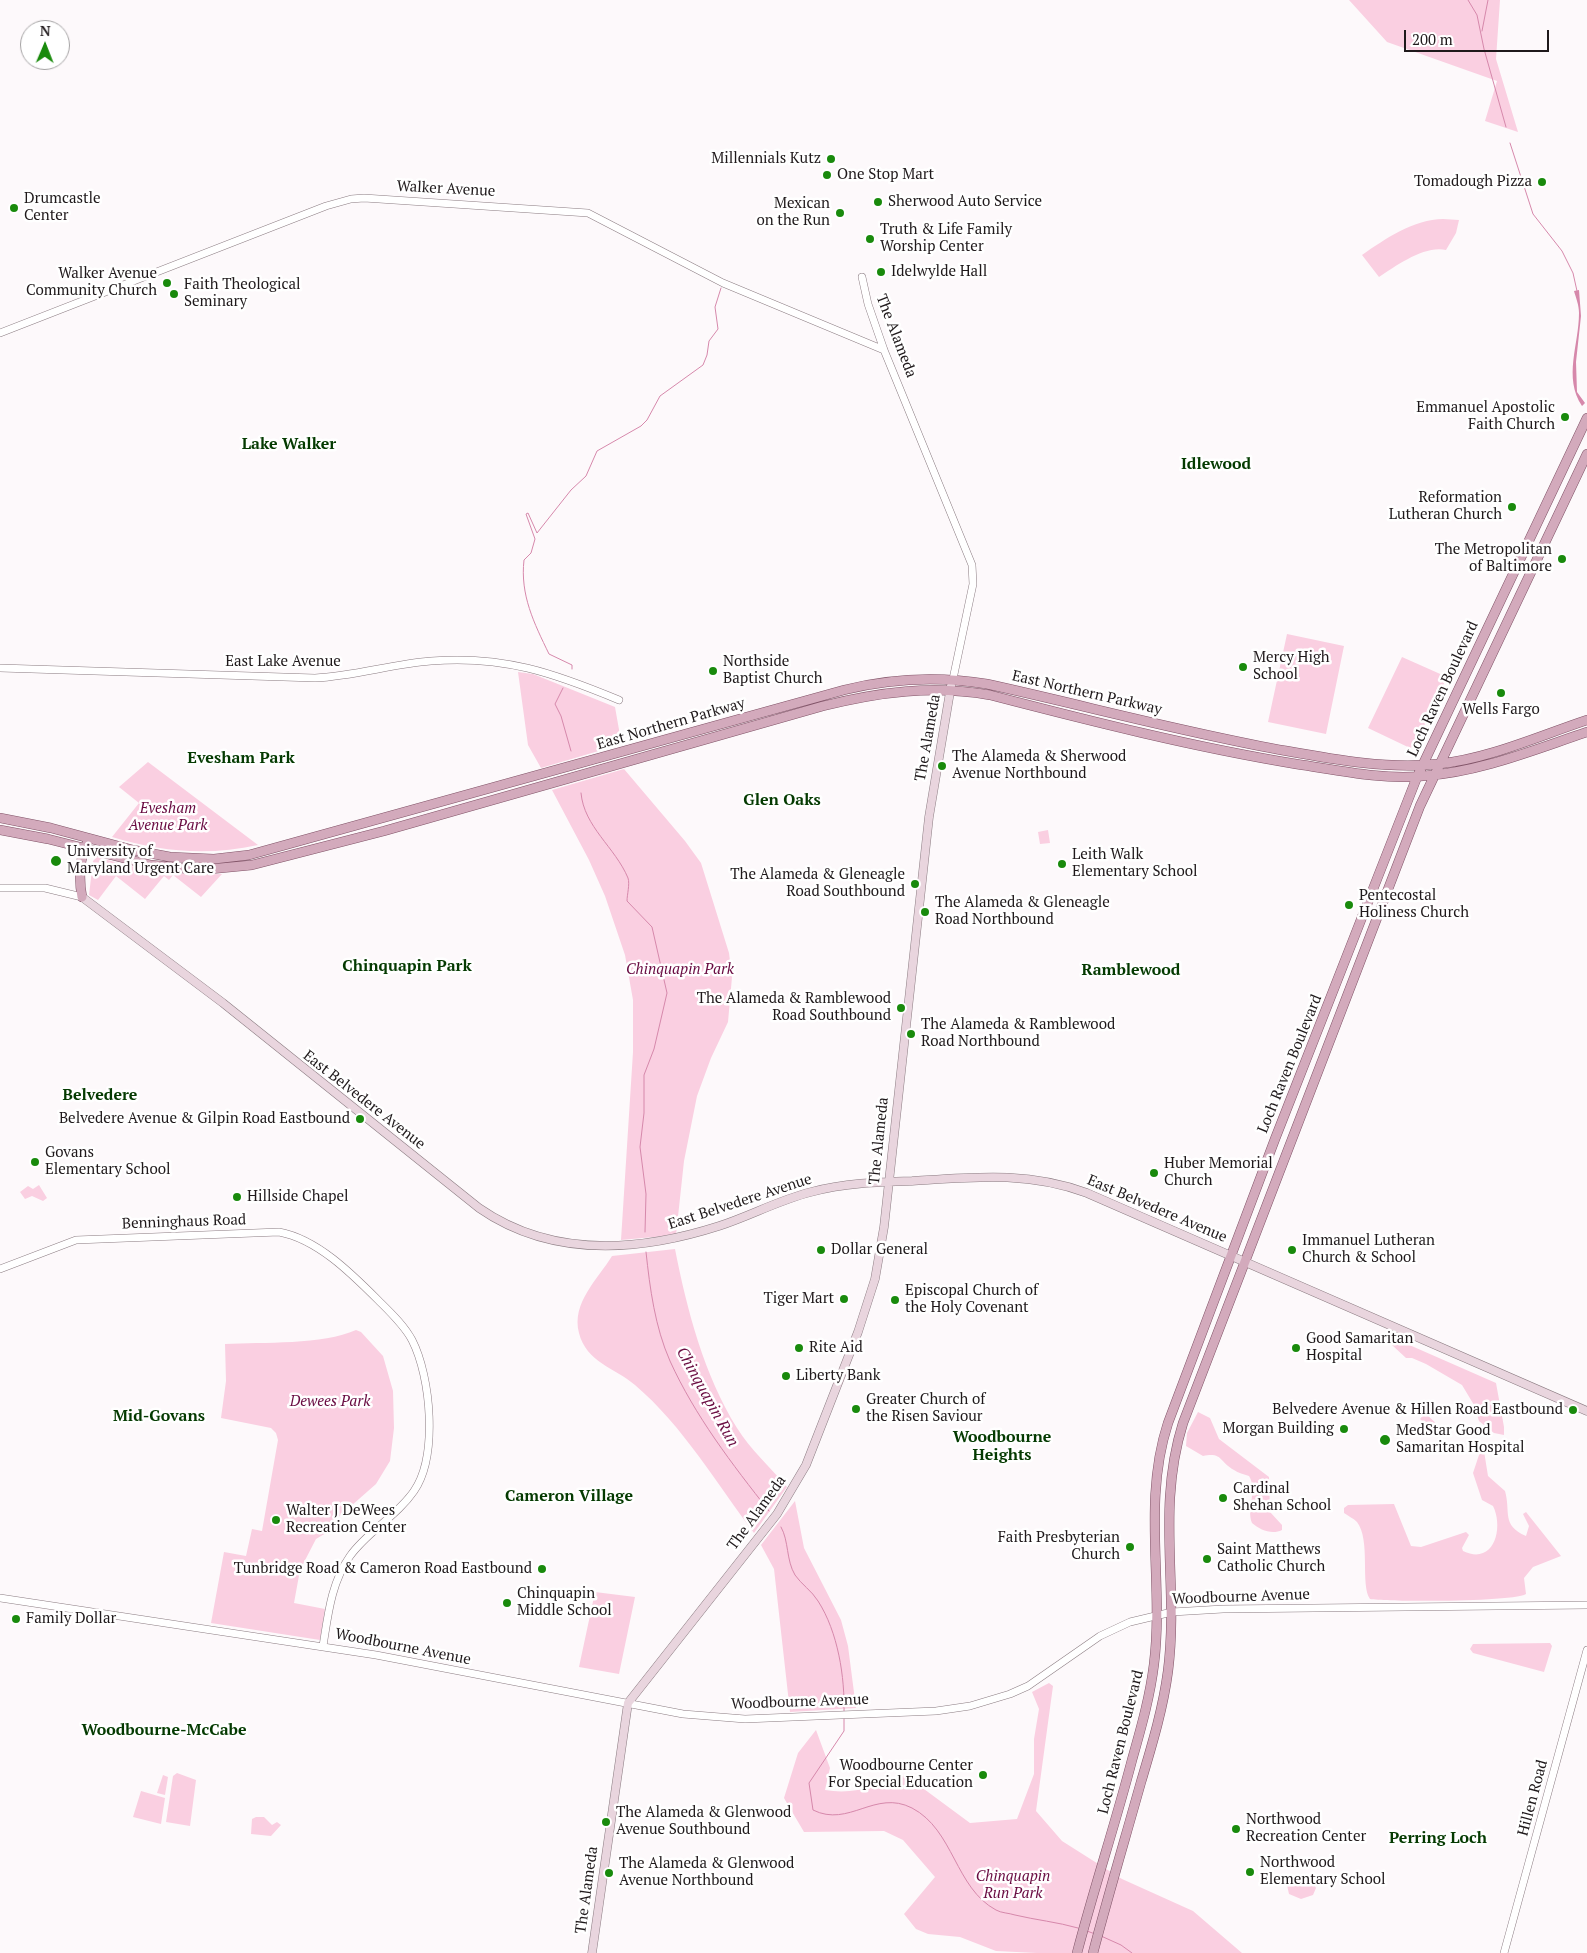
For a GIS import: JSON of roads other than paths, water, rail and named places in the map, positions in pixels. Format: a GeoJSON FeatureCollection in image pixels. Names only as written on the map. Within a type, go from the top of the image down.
{"type":"FeatureCollection","features":[{"type":"Feature","properties":{"kind":"main road","name":"Loch Raven Boulevard"},"geometry":{"type":"LineString","coordinates":[[1077,1951],[1133,1758],[1151,1686],[1157,1615],[1153,1523],[1159,1455],[1168,1423],[1278,1131],[1422,765],[1587,418]]}},
{"type":"Feature","properties":{"kind":"main road","name":"Loch Raven Boulevard"},"geometry":{"type":"LineString","coordinates":[[1093,1953],[1166,1688],[1172,1612],[1168,1504],[1173,1460],[1183,1423],[1434,775],[1587,454]]}},
{"type":"Feature","properties":{"kind":"main road","name":"The Alameda"},"geometry":{"type":"LineString","coordinates":[[592,1953],[628,1703],[777,1514],[802,1475],[872,1291],[884,1227],[929,816],[953,679]]}},
{"type":"Feature","properties":{"kind":"main road","name":"East Northern Parkway"},"geometry":{"type":"LineString","coordinates":[[0,818],[91,837],[133,850],[170,857],[214,859],[249,855],[844,690],[895,680],[953,679],[1011,689],[1229,741],[1371,764],[1440,764],[1480,755],[1587,720]]}},
{"type":"Feature","properties":{"kind":"main road","name":"East Northern Parkway"},"geometry":{"type":"LineString","coordinates":[[0,830],[168,868],[215,869],[252,866],[384,831],[856,698],[914,689],[951,690],[990,695],[1259,757],[1343,771],[1417,777],[1486,765],[1587,732]]}},
{"type":"Feature","properties":{"kind":"main road"},"geometry":{"type":"LineString","coordinates":[[82,897],[91,837]]}},
{"type":"Feature","properties":{"kind":"main road","name":"East Belvedere Avenue"},"geometry":{"type":"LineString","coordinates":[[82,897],[223,1004],[479,1208],[521,1232],[555,1241],[589,1245],[652,1242],[720,1226],[811,1192],[856,1184],[1002,1176],[1044,1180],[1087,1193],[1587,1411]]}},
{"type":"Feature","properties":{"kind":"main road"},"geometry":{"type":"LineString","coordinates":[[1151,1686],[1166,1688]]}},
{"type":"Feature","properties":{"kind":"main road"},"geometry":{"type":"LineString","coordinates":[[1133,1758],[1146,1763]]}},
{"type":"Feature","properties":{"kind":"street","name":"Walker Avenue"},"geometry":{"type":"LineString","coordinates":[[0,333],[332,204],[364,198],[573,210],[588,213],[715,279],[884,350]]}},
{"type":"Feature","properties":{"kind":"street","name":"The Alameda"},"geometry":{"type":"LineString","coordinates":[[862,280],[884,350],[972,565],[973,584],[953,679]]}},
{"type":"Feature","properties":{"kind":"street","name":"East Lake Avenue"},"geometry":{"type":"LineString","coordinates":[[0,668],[315,678],[361,674],[431,661],[474,660],[530,667],[619,700]]}},
{"type":"Feature","properties":{"kind":"street","name":"East Belvedere Avenue"},"geometry":{"type":"LineString","coordinates":[[0,888],[45,888],[82,897]]}},
{"type":"Feature","properties":{"kind":"street","name":"Benninghaus Road"},"geometry":{"type":"LineString","coordinates":[[0,1269],[67,1242],[89,1239],[279,1232],[310,1244],[360,1282],[405,1330],[418,1352],[426,1383],[428,1451],[423,1474],[414,1490],[360,1545],[342,1571],[330,1603],[324,1646]]}},
{"type":"Feature","properties":{"kind":"street","name":"Woodbourne Avenue"},"geometry":{"type":"LineString","coordinates":[[0,1598],[324,1646],[683,1714],[726,1719],[936,1711],[970,1706],[1010,1694],[1041,1678],[1100,1636],[1130,1622],[1172,1612],[1223,1609],[1587,1605]]}},
{"type":"Feature","properties":{"kind":"street","name":"Hillen Road"},"geometry":{"type":"LineString","coordinates":[[1504,1953],[1587,1650]]}},
{"type":"Feature","properties":{"kind":"waterway"},"geometry":{"type":"LineString","coordinates":[[1468,0],[1477,15],[1484,49],[1506,127]]}},
{"type":"Feature","properties":{"kind":"waterway"},"geometry":{"type":"LineString","coordinates":[[1482,31],[1488,0]]}},
{"type":"Feature","properties":{"kind":"waterway"},"geometry":{"type":"LineString","coordinates":[[1510,143],[1533,214],[1562,251],[1573,273],[1577,291]]}},
{"type":"Feature","properties":{"kind":"waterway","name":"Chinquapin Run"},"geometry":{"type":"LineString","coordinates":[[572,669],[572,665],[549,654],[529,608],[524,585],[524,560],[531,553],[535,539],[526,514],[528,513],[537,533],[571,490],[586,476],[597,451],[641,426],[647,420],[660,396],[703,365],[709,341],[718,329],[715,307],[721,288]]}},
{"type":"Feature","properties":{"kind":"waterway","name":"Chinquapin Run"},"geometry":{"type":"LineString","coordinates":[[563,688],[555,704],[561,716],[571,751]]}},
{"type":"Feature","properties":{"kind":"waterway","name":"Chinquapin Run"},"geometry":{"type":"LineString","coordinates":[[581,793],[583,805],[594,827],[616,856],[628,878],[627,901],[652,927],[667,993],[654,1049],[644,1075],[644,1113],[640,1147],[646,1194],[645,1232]]}},
{"type":"Feature","properties":{"kind":"waterway","name":"Chinquapin Run"},"geometry":{"type":"LineString","coordinates":[[646,1252],[651,1294],[660,1335],[670,1361],[703,1420],[769,1511]]}},
{"type":"Feature","properties":{"kind":"waterway","name":"Chinquapin Run"},"geometry":{"type":"LineString","coordinates":[[781,1527],[784,1532],[792,1569],[800,1581],[816,1597],[831,1627],[839,1655],[844,1713]]}},
{"type":"Feature","properties":{"kind":"waterway","name":"Chinquapin Run"},"geometry":{"type":"LineString","coordinates":[[844,1717],[844,1731],[809,1783],[813,1810],[838,1815],[886,1803],[899,1803],[912,1808],[926,1818],[937,1830],[962,1874],[982,1900],[1000,1912],[1078,1928]]}},
{"type":"Feature","properties":{"kind":"waterway","name":"Chinquapin Run"},"geometry":{"type":"LineString","coordinates":[[1087,1931],[1095,1934]]}},
{"type":"Feature","properties":{"kind":"waterway","name":"Chinquapin Run"},"geometry":{"type":"LineString","coordinates":[[1101,1936],[1121,1945],[1132,1953]]}},
{"type":"Feature","properties":{"kind":"place","name":"Millennials Kutz"},"geometry":{"type":"Point","coordinates":[831,159]}},
{"type":"Feature","properties":{"kind":"place","name":"One Stop Mart"},"geometry":{"type":"Point","coordinates":[827,175]}},
{"type":"Feature","properties":{"kind":"place","name":"Tomadough Pizza"},"geometry":{"type":"Point","coordinates":[1542,182]}},
{"type":"Feature","properties":{"kind":"place","name":"Sherwood Auto Service"},"geometry":{"type":"Point","coordinates":[878,202]}},
{"type":"Feature","properties":{"kind":"place","name":"Drumcastle Center"},"geometry":{"type":"Point","coordinates":[14,208]}},
{"type":"Feature","properties":{"kind":"place","name":"Mexican on the Run"},"geometry":{"type":"Point","coordinates":[840,213]}},
{"type":"Feature","properties":{"kind":"place","name":"Truth & Life Family Worship Center"},"geometry":{"type":"Point","coordinates":[870,239]}},
{"type":"Feature","properties":{"kind":"place","name":"Idelwylde Hall"},"geometry":{"type":"Point","coordinates":[881,272]}},
{"type":"Feature","properties":{"kind":"place","name":"Walker Avenue Community Church"},"geometry":{"type":"Point","coordinates":[167,283]}},
{"type":"Feature","properties":{"kind":"place","name":"Faith Theological Seminary"},"geometry":{"type":"Point","coordinates":[174,294]}},
{"type":"Feature","properties":{"kind":"place","name":"Emmanuel Apostolic Faith Church"},"geometry":{"type":"Point","coordinates":[1565,417]}},
{"type":"Feature","properties":{"kind":"place","name":"Reformation Lutheran Church"},"geometry":{"type":"Point","coordinates":[1512,507]}},
{"type":"Feature","properties":{"kind":"place","name":"The Metropolitan of Baltimore"},"geometry":{"type":"Point","coordinates":[1562,559]}},
{"type":"Feature","properties":{"kind":"place","name":"Mercy High School"},"geometry":{"type":"Point","coordinates":[1243,667]}},
{"type":"Feature","properties":{"kind":"place","name":"Northside Baptist Church"},"geometry":{"type":"Point","coordinates":[713,671]}},
{"type":"Feature","properties":{"kind":"place","name":"Wells Fargo"},"geometry":{"type":"Point","coordinates":[1501,693]}},
{"type":"Feature","properties":{"kind":"place","name":"The Alameda & Sherwood Avenue Northbound"},"geometry":{"type":"Point","coordinates":[942,766]}},
{"type":"Feature","properties":{"kind":"place","name":"University of Maryland Urgent Care"},"geometry":{"type":"Point","coordinates":[56,861]}},
{"type":"Feature","properties":{"kind":"place","name":"Leith Walk Elementary School"},"geometry":{"type":"Point","coordinates":[1062,864]}},
{"type":"Feature","properties":{"kind":"place","name":"The Alameda & Gleneagle Road Southbound"},"geometry":{"type":"Point","coordinates":[915,884]}},
{"type":"Feature","properties":{"kind":"place","name":"Pentecostal Holiness Church"},"geometry":{"type":"Point","coordinates":[1349,905]}},
{"type":"Feature","properties":{"kind":"place","name":"The Alameda & Gleneagle Road Northbound"},"geometry":{"type":"Point","coordinates":[925,912]}},
{"type":"Feature","properties":{"kind":"place","name":"The Alameda & Ramblewood Road Southbound"},"geometry":{"type":"Point","coordinates":[901,1008]}},
{"type":"Feature","properties":{"kind":"place","name":"The Alameda & Ramblewood Road Northbound"},"geometry":{"type":"Point","coordinates":[911,1034]}},
{"type":"Feature","properties":{"kind":"place","name":"Belvedere Avenue & Gilpin Road Eastbound"},"geometry":{"type":"Point","coordinates":[360,1119]}},
{"type":"Feature","properties":{"kind":"place","name":"Govans Elementary School"},"geometry":{"type":"Point","coordinates":[35,1162]}},
{"type":"Feature","properties":{"kind":"place","name":"Huber Memorial Church"},"geometry":{"type":"Point","coordinates":[1154,1173]}},
{"type":"Feature","properties":{"kind":"place","name":"Hillside Chapel"},"geometry":{"type":"Point","coordinates":[237,1197]}},
{"type":"Feature","properties":{"kind":"place","name":"Dollar General"},"geometry":{"type":"Point","coordinates":[821,1250]}},
{"type":"Feature","properties":{"kind":"place","name":"Immanuel Lutheran Church & School"},"geometry":{"type":"Point","coordinates":[1292,1250]}},
{"type":"Feature","properties":{"kind":"place","name":"Tiger Mart"},"geometry":{"type":"Point","coordinates":[844,1299]}},
{"type":"Feature","properties":{"kind":"place","name":"Episcopal Church of the Holy Covenant"},"geometry":{"type":"Point","coordinates":[895,1300]}},
{"type":"Feature","properties":{"kind":"place","name":"Rite Aid"},"geometry":{"type":"Point","coordinates":[799,1348]}},
{"type":"Feature","properties":{"kind":"place","name":"Good Samaritan Hospital"},"geometry":{"type":"Point","coordinates":[1296,1348]}},
{"type":"Feature","properties":{"kind":"place","name":"Liberty Bank"},"geometry":{"type":"Point","coordinates":[786,1376]}},
{"type":"Feature","properties":{"kind":"place","name":"Greater Church of the Risen Saviour"},"geometry":{"type":"Point","coordinates":[856,1409]}},
{"type":"Feature","properties":{"kind":"place","name":"Belvedere Avenue & Hillen Road Eastbound"},"geometry":{"type":"Point","coordinates":[1573,1410]}},
{"type":"Feature","properties":{"kind":"place","name":"Morgan Building"},"geometry":{"type":"Point","coordinates":[1344,1429]}},
{"type":"Feature","properties":{"kind":"place","name":"MedStar Good Samaritan Hospital"},"geometry":{"type":"Point","coordinates":[1385,1440]}},
{"type":"Feature","properties":{"kind":"place","name":"Cardinal Shehan School"},"geometry":{"type":"Point","coordinates":[1223,1498]}},
{"type":"Feature","properties":{"kind":"place","name":"Walter J DeWees Recreation Center"},"geometry":{"type":"Point","coordinates":[276,1520]}},
{"type":"Feature","properties":{"kind":"place","name":"Faith Presbyterian Church"},"geometry":{"type":"Point","coordinates":[1130,1547]}},
{"type":"Feature","properties":{"kind":"place","name":"Saint Matthews Catholic Church"},"geometry":{"type":"Point","coordinates":[1207,1559]}},
{"type":"Feature","properties":{"kind":"place","name":"Tunbridge Road & Cameron Road Eastbound"},"geometry":{"type":"Point","coordinates":[542,1569]}},
{"type":"Feature","properties":{"kind":"place","name":"Chinquapin Middle School"},"geometry":{"type":"Point","coordinates":[507,1603]}},
{"type":"Feature","properties":{"kind":"place","name":"Family Dollar"},"geometry":{"type":"Point","coordinates":[16,1619]}},
{"type":"Feature","properties":{"kind":"place","name":"Woodbourne Center For Special Education"},"geometry":{"type":"Point","coordinates":[983,1775]}},
{"type":"Feature","properties":{"kind":"place","name":"The Alameda & Glenwood Avenue Southbound"},"geometry":{"type":"Point","coordinates":[606,1822]}},
{"type":"Feature","properties":{"kind":"place","name":"Northwood Recreation Center"},"geometry":{"type":"Point","coordinates":[1236,1829]}},
{"type":"Feature","properties":{"kind":"place","name":"Northwood Elementary School"},"geometry":{"type":"Point","coordinates":[1250,1872]}},
{"type":"Feature","properties":{"kind":"place","name":"The Alameda & Glenwood Avenue Northbound"},"geometry":{"type":"Point","coordinates":[609,1873]}},
{"type":"Feature","properties":{"kind":"district","name":"Lake Walker"},"geometry":{"type":"Point","coordinates":[289,444]}},
{"type":"Feature","properties":{"kind":"district","name":"Idlewood"},"geometry":{"type":"Point","coordinates":[1216,464]}},
{"type":"Feature","properties":{"kind":"district","name":"Evesham Park"},"geometry":{"type":"Point","coordinates":[241,758]}},
{"type":"Feature","properties":{"kind":"district","name":"Glen Oaks"},"geometry":{"type":"Point","coordinates":[782,800]}},
{"type":"Feature","properties":{"kind":"district","name":"Chinquapin Park"},"geometry":{"type":"Point","coordinates":[407,966]}},
{"type":"Feature","properties":{"kind":"district","name":"Ramblewood"},"geometry":{"type":"Point","coordinates":[1131,970]}},
{"type":"Feature","properties":{"kind":"district","name":"Belvedere"},"geometry":{"type":"Point","coordinates":[100,1095]}},
{"type":"Feature","properties":{"kind":"district","name":"Mid-Govans"},"geometry":{"type":"Point","coordinates":[159,1416]}},
{"type":"Feature","properties":{"kind":"district","name":"Woodbourne Heights"},"geometry":{"type":"Point","coordinates":[1002,1446]}},
{"type":"Feature","properties":{"kind":"district","name":"Cameron Village"},"geometry":{"type":"Point","coordinates":[569,1496]}},
{"type":"Feature","properties":{"kind":"district","name":"Woodbourne-McCabe"},"geometry":{"type":"Point","coordinates":[164,1730]}},
{"type":"Feature","properties":{"kind":"district","name":"Perring Loch"},"geometry":{"type":"Point","coordinates":[1438,1838]}},
{"type":"Feature","properties":{"kind":"park label","name":"Evesham Avenue Park"},"geometry":{"type":"Point","coordinates":[168,818]}},
{"type":"Feature","properties":{"kind":"park label","name":"Dewees Park"},"geometry":{"type":"Point","coordinates":[330,1402]}},
{"type":"Feature","properties":{"kind":"park label","name":"Chinquapin Run Park"},"geometry":{"type":"Point","coordinates":[1013,1886]}}]}
